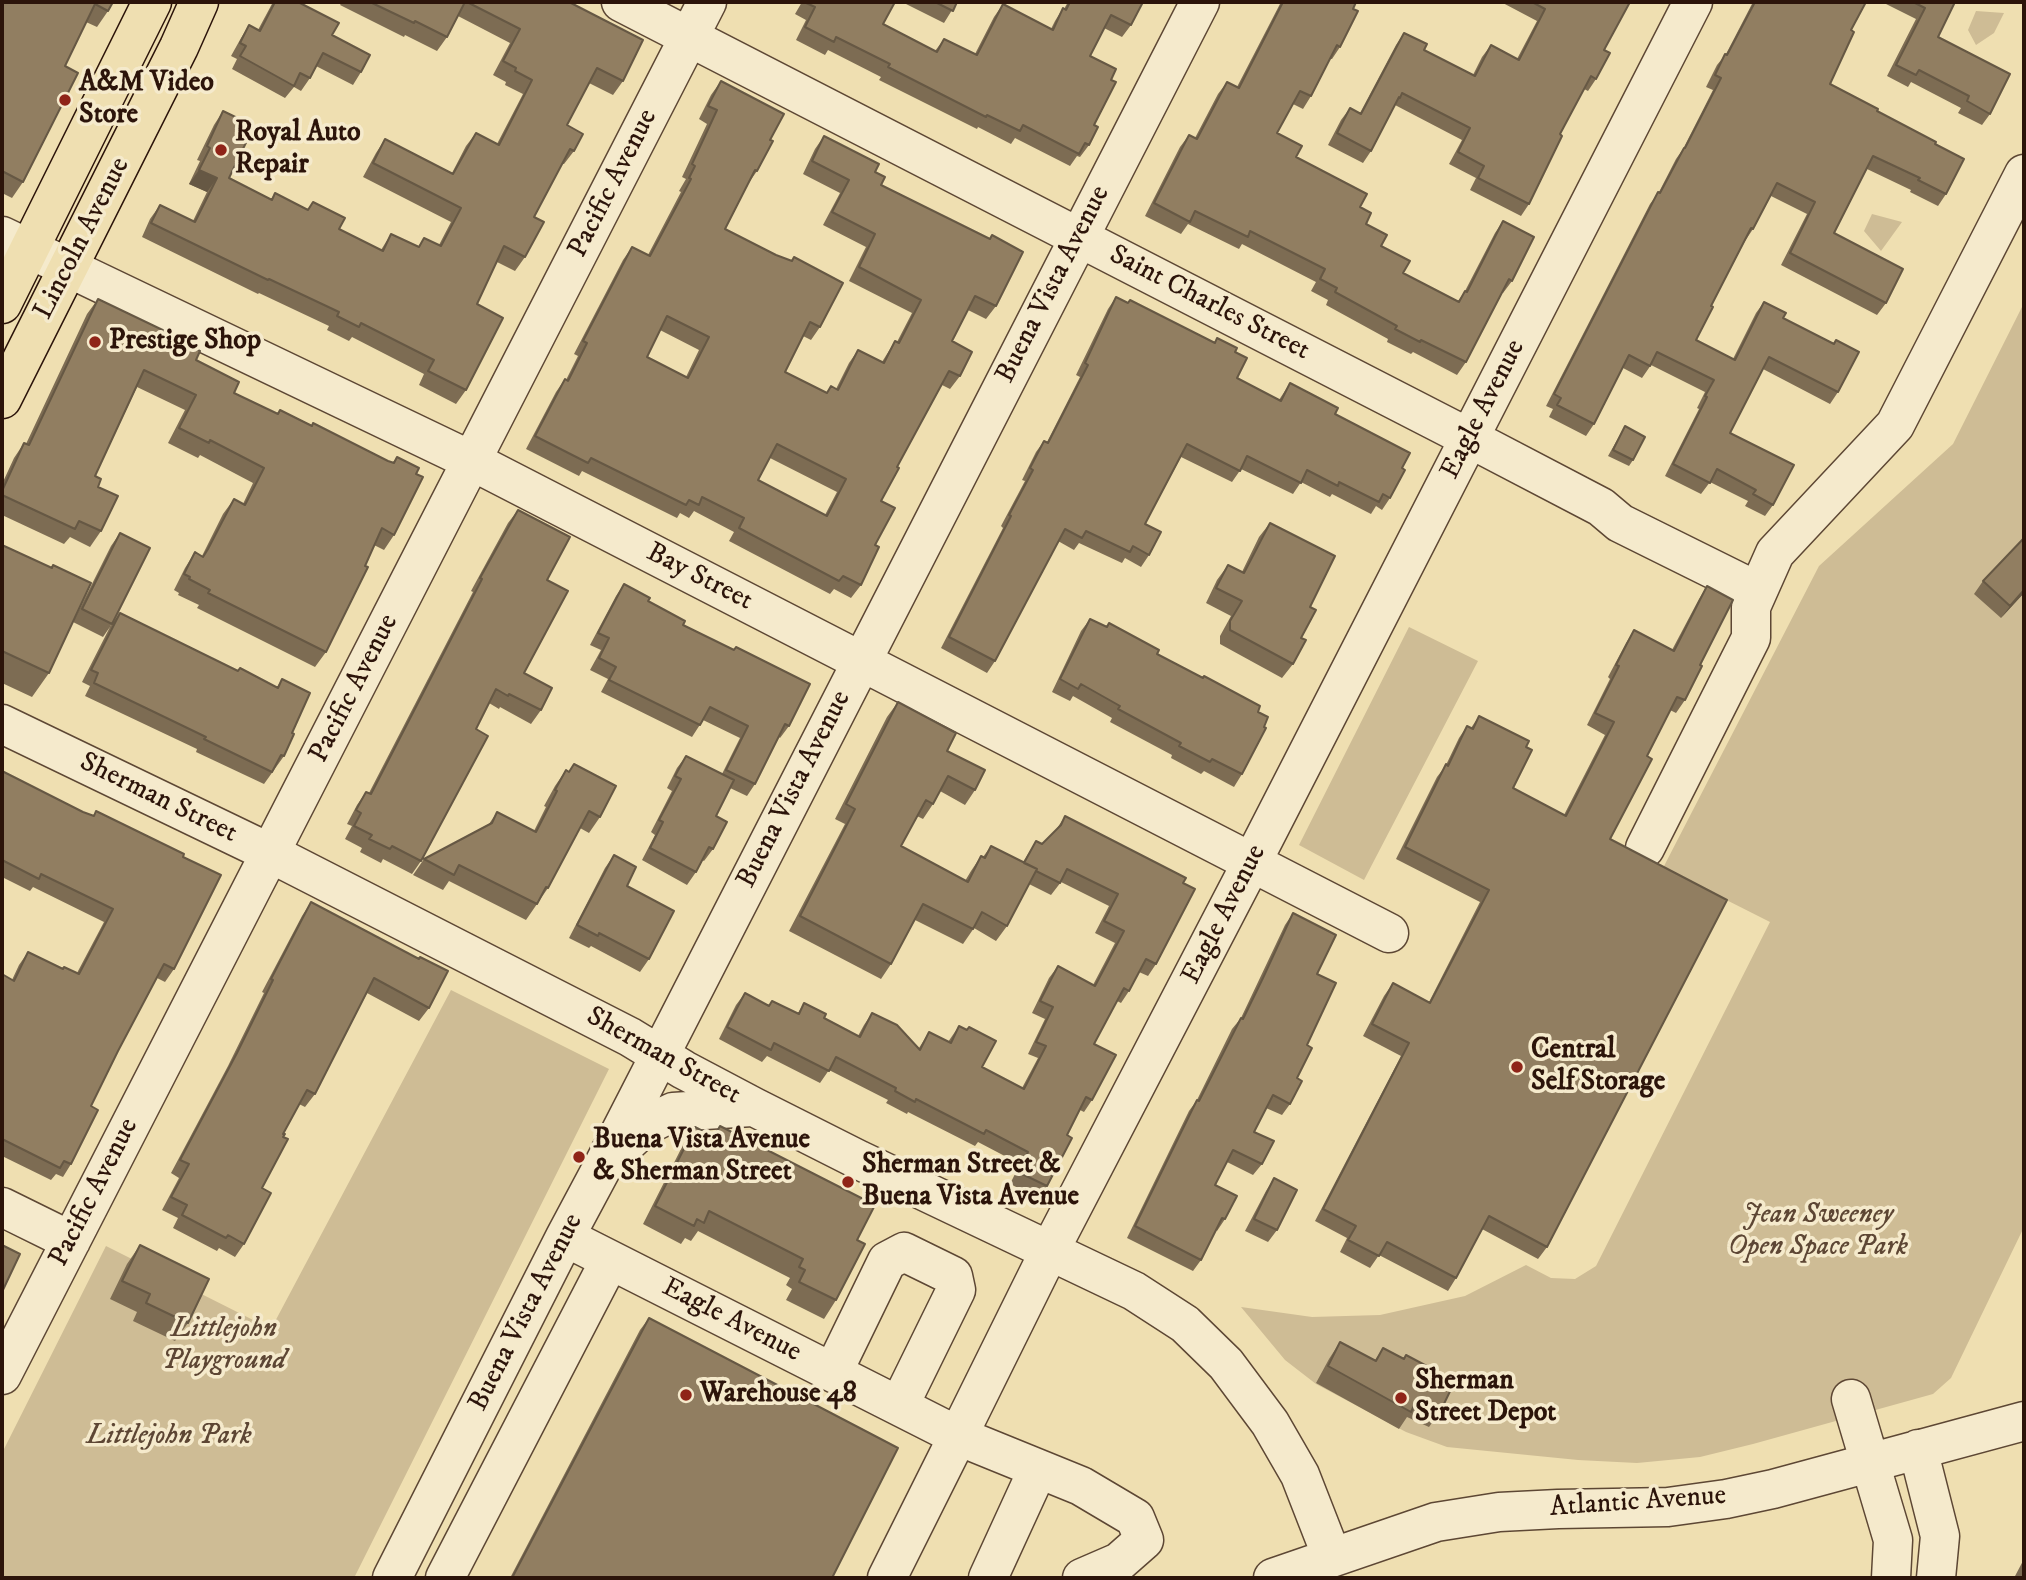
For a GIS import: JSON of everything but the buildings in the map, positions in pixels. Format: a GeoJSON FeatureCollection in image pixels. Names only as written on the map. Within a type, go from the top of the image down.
{"type":"FeatureCollection","features":[{"type":"Feature","properties":{"kind":"main road","name":"Lincoln Avenue"},"geometry":{"type":"LineString","coordinates":[[2,304],[15,243],[152,2]]}},
{"type":"Feature","properties":{"kind":"main road","name":"Lincoln Avenue"},"geometry":{"type":"LineString","coordinates":[[2,400],[199,2]]}},
{"type":"Feature","properties":{"kind":"street","name":"Saint Charles Street"},"geometry":{"type":"LineString","coordinates":[[621,2],[1469,438],[1601,507],[1620,523],[1757,591]]}},
{"type":"Feature","properties":{"kind":"street","name":"Pacific Avenue"},"geometry":{"type":"LineString","coordinates":[[2,1375],[707,2]]}},
{"type":"Feature","properties":{"kind":"street","name":"Buena Vista Avenue"},"geometry":{"type":"LineString","coordinates":[[392,1578],[1200,2]]}},
{"type":"Feature","properties":{"kind":"street","name":"Eagle Avenue"},"geometry":{"type":"LineString","coordinates":[[565,1237],[958,1436],[1050,1250],[1693,2]]}},
{"type":"Feature","properties":{"kind":"street"},"geometry":{"type":"LineString","coordinates":[[1645,848],[1751,638],[1751,607],[1775,553],[1895,425],[2024,174]]}},
{"type":"Feature","properties":{"kind":"street","name":"Bay Street"},"geometry":{"type":"LineString","coordinates":[[15,243],[472,461],[1389,933]]}},
{"type":"Feature","properties":{"kind":"street","name":"Sherman Street"},"geometry":{"type":"LineString","coordinates":[[2,723],[270,853],[629,1037],[684,1070],[859,1160],[1134,1291],[1185,1324],[1226,1364],[1270,1423],[1300,1475],[1332,1557]]}},
{"type":"Feature","properties":{"kind":"street"},"geometry":{"type":"LineString","coordinates":[[604,1164],[645,1126],[673,1112],[754,1107]]}},
{"type":"Feature","properties":{"kind":"street"},"geometry":{"type":"LineString","coordinates":[[2,1207],[71,1241]]}},
{"type":"Feature","properties":{"kind":"street"},"geometry":{"type":"LineString","coordinates":[[833,1372],[887,1261],[904,1252],[953,1276],[956,1290],[899,1406]]}},
{"type":"Feature","properties":{"kind":"street"},"geometry":{"type":"LineString","coordinates":[[445,1578],[610,1260]]}},
{"type":"Feature","properties":{"kind":"street"},"geometry":{"type":"LineString","coordinates":[[1851,1399],[1894,1540],[1891,1578]]}},
{"type":"Feature","properties":{"kind":"street","name":"Atlantic Avenue"},"geometry":{"type":"LineString","coordinates":[[1273,1578],[1436,1522],[1499,1512],[1668,1507],[1715,1501],[1773,1489],[2024,1421]]}},
{"type":"Feature","properties":{"kind":"street"},"geometry":{"type":"LineString","coordinates":[[887,1578],[958,1436],[1082,1486],[1135,1518],[1144,1540],[1119,1562],[1082,1578]]}},
{"type":"Feature","properties":{"kind":"street"},"geometry":{"type":"LineString","coordinates":[[1918,1449],[1940,1536],[1936,1578]]}},
{"type":"Feature","properties":{"kind":"street"},"geometry":{"type":"LineString","coordinates":[[988,1578],[1038,1469]]}},
{"type":"Feature","properties":{"kind":"green space"},"geometry":{"type":"Polygon","coordinates":[[[1976,11],[2004,13],[1994,33],[1976,45],[1968,30],[1976,11]]]}},
{"type":"Feature","properties":{"kind":"green space"},"geometry":{"type":"Polygon","coordinates":[[[1872,214],[1902,222],[1881,251],[1864,231],[1872,214]]]}},
{"type":"Feature","properties":{"kind":"green space","name":"Jean Sweeney Open Space Park"},"geometry":{"type":"Polygon","coordinates":[[[2024,303],[2024,1227],[1951,1378],[1933,1394],[1753,1444],[1700,1457],[1637,1463],[1447,1447],[1406,1432],[1316,1384],[1285,1360],[1241,1307],[1312,1317],[1380,1315],[1465,1296],[1526,1265],[1551,1278],[1575,1279],[1596,1266],[1770,922],[1663,868],[1819,566],[1953,444],[2024,303]]]}},
{"type":"Feature","properties":{"kind":"green space"},"geometry":{"type":"Polygon","coordinates":[[[1409,627],[1478,661],[1364,880],[1299,845],[1409,627]]]}},
{"type":"Feature","properties":{"kind":"green space","name":"Littlejohn Park"},"geometry":{"type":"Polygon","coordinates":[[[451,990],[609,1069],[354,1578],[2,1578],[2,1453],[106,1246],[271,1329],[451,990]]]}},
{"type":"Feature","properties":{"kind":"place","name":"A&M Video Store"},"geometry":{"type":"Point","coordinates":[65,100]}},
{"type":"Feature","properties":{"kind":"place","name":"Royal Auto Repair"},"geometry":{"type":"Point","coordinates":[221,150]}},
{"type":"Feature","properties":{"kind":"place","name":"Prestige Shop"},"geometry":{"type":"Point","coordinates":[95,342]}},
{"type":"Feature","properties":{"kind":"place","name":"Central Self Storage"},"geometry":{"type":"Point","coordinates":[1517,1067]}},
{"type":"Feature","properties":{"kind":"place","name":"Buena Vista Avenue & Sherman Street"},"geometry":{"type":"Point","coordinates":[579,1157]}},
{"type":"Feature","properties":{"kind":"place","name":"Sherman Street & Buena Vista Avenue"},"geometry":{"type":"Point","coordinates":[848,1182]}},
{"type":"Feature","properties":{"kind":"place","name":"Warehouse 48"},"geometry":{"type":"Point","coordinates":[686,1395]}},
{"type":"Feature","properties":{"kind":"place","name":"Sherman Street Depot"},"geometry":{"type":"Point","coordinates":[1401,1398]}},
{"type":"Feature","properties":{"kind":"park label","name":"Littlejohn Playground"},"geometry":{"type":"Point","coordinates":[224,1346]}}]}
